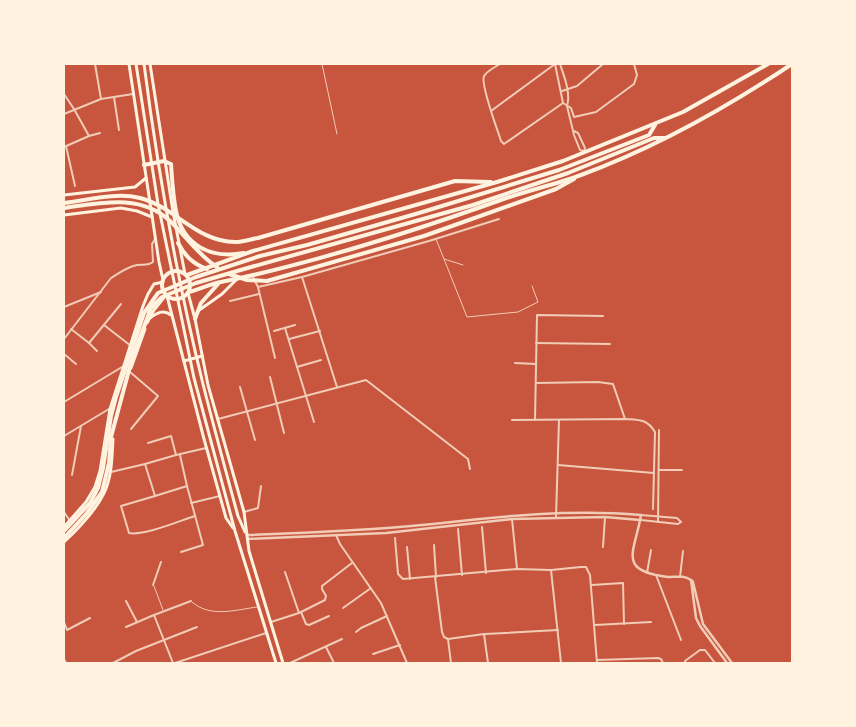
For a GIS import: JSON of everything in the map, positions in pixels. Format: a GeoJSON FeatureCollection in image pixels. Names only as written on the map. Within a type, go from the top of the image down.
{"type":"FeatureCollection","features":[{"type":"Feature","properties":{"kind":"highway"},"geometry":{"type":"LineString","coordinates":[[768,64],[683,112],[563,161],[497,182],[253,251],[207,269],[186,274],[173,271],[165,276],[163,289],[167,295],[179,299],[188,292],[219,282],[330,255],[419,229],[580,175],[690,125],[792,64]]}},
{"type":"Feature","properties":{"kind":"highway"},"geometry":{"type":"LineString","coordinates":[[64,538],[87,513],[102,492],[109,462],[110,437],[132,359],[151,308],[162,297],[196,283],[473,205],[568,173],[643,140],[649,135],[655,125]]}},
{"type":"Feature","properties":{"kind":"highway"},"geometry":{"type":"LineString","coordinates":[[64,531],[90,503],[98,488],[104,468],[111,416],[116,396],[144,313],[158,293],[196,277],[260,256],[307,245],[559,170],[643,140],[664,138]]}},
{"type":"Feature","properties":{"kind":"highway"},"geometry":{"type":"LineString","coordinates":[[144,165],[164,162],[170,164],[176,212],[186,235],[194,242],[209,252],[220,254],[253,251]]}},
{"type":"Feature","properties":{"kind":"highway"},"geometry":{"type":"LineString","coordinates":[[64,208],[122,201],[143,205],[157,211],[170,220],[207,261],[228,274],[247,280],[267,281],[424,236],[556,189],[580,175]]}},
{"type":"Feature","properties":{"kind":"highway"},"geometry":{"type":"LineString","coordinates":[[64,203],[117,195],[140,198],[169,211],[202,234],[219,241],[236,242],[258,238],[455,182],[497,182]]}},
{"type":"Feature","properties":{"kind":"highway"},"geometry":{"type":"LineString","coordinates":[[178,243],[183,253],[207,269]]}},
{"type":"Feature","properties":{"kind":"highway"},"geometry":{"type":"LineString","coordinates":[[186,274],[190,283],[188,292]]}},
{"type":"Feature","properties":{"kind":"highway"},"geometry":{"type":"LineString","coordinates":[[195,318],[207,295],[219,282]]}},
{"type":"Feature","properties":{"kind":"main road"},"geometry":{"type":"LineString","coordinates":[[64,527],[86,502],[95,487],[100,472],[110,409],[124,366],[148,294],[154,284],[163,281],[129,64]]}},
{"type":"Feature","properties":{"kind":"main road"},"geometry":{"type":"LineString","coordinates":[[136,64],[158,204],[201,406],[274,663]]}},
{"type":"Feature","properties":{"kind":"main road"},"geometry":{"type":"LineString","coordinates":[[144,64],[165,205],[204,390],[238,516],[246,535],[283,663]]}},
{"type":"Feature","properties":{"kind":"main road"},"geometry":{"type":"LineString","coordinates":[[150,64],[164,162],[178,243],[186,274]]}},
{"type":"Feature","properties":{"kind":"main road"},"geometry":{"type":"LineString","coordinates":[[64,195],[135,187],[146,178]]}},
{"type":"Feature","properties":{"kind":"main road"},"geometry":{"type":"LineString","coordinates":[[64,215],[120,208],[137,211],[152,218]]}},
{"type":"Feature","properties":{"kind":"main road"},"geometry":{"type":"LineString","coordinates":[[197,312],[222,294],[237,279]]}},
{"type":"Feature","properties":{"kind":"main road"},"geometry":{"type":"LineString","coordinates":[[188,292],[218,419],[244,512],[246,535]]}},
{"type":"Feature","properties":{"kind":"main road"},"geometry":{"type":"LineString","coordinates":[[167,295],[226,518],[235,531]]}},
{"type":"Feature","properties":{"kind":"main road"},"geometry":{"type":"LineString","coordinates":[[64,542],[94,509],[105,492],[110,472],[116,412],[149,318],[167,295]]}},
{"type":"Feature","properties":{"kind":"main road"},"geometry":{"type":"LineString","coordinates":[[149,318],[160,312],[166,312],[171,315]]}},
{"type":"Feature","properties":{"kind":"main road"},"geometry":{"type":"LineString","coordinates":[[184,361],[202,356]]}},
{"type":"Feature","properties":{"kind":"street"},"geometry":{"type":"LineString","coordinates":[[95,64],[101,99]]}},
{"type":"Feature","properties":{"kind":"street"},"geometry":{"type":"LineString","coordinates":[[322,64],[337,134]]}},
{"type":"Feature","properties":{"kind":"street"},"geometry":{"type":"LineString","coordinates":[[500,64],[484,76],[483,81],[501,142],[504,144],[563,103]]}},
{"type":"Feature","properties":{"kind":"street"},"geometry":{"type":"LineString","coordinates":[[491,111],[555,64],[563,103],[571,108],[574,117],[596,112],[634,84],[637,75],[634,64]]}},
{"type":"Feature","properties":{"kind":"street"},"geometry":{"type":"LineString","coordinates":[[560,64],[567,89],[567,106],[574,135],[580,150],[584,151],[585,148],[578,133],[574,131]]}},
{"type":"Feature","properties":{"kind":"street"},"geometry":{"type":"LineString","coordinates":[[562,91],[577,86],[603,64]]}},
{"type":"Feature","properties":{"kind":"street"},"geometry":{"type":"LineString","coordinates":[[64,94],[89,136]]}},
{"type":"Feature","properties":{"kind":"street"},"geometry":{"type":"LineString","coordinates":[[64,114],[101,99],[133,94]]}},
{"type":"Feature","properties":{"kind":"street"},"geometry":{"type":"LineString","coordinates":[[114,97],[119,130]]}},
{"type":"Feature","properties":{"kind":"street"},"geometry":{"type":"LineString","coordinates":[[75,186],[65,147],[100,133]]}},
{"type":"Feature","properties":{"kind":"street"},"geometry":{"type":"LineString","coordinates":[[258,287],[302,277],[499,219]]}},
{"type":"Feature","properties":{"kind":"street"},"geometry":{"type":"LineString","coordinates":[[436,238],[467,317],[518,312],[538,302],[532,286]]}},
{"type":"Feature","properties":{"kind":"street"},"geometry":{"type":"LineString","coordinates":[[64,339],[111,278],[135,266],[153,262],[152,244],[155,239]]}},
{"type":"Feature","properties":{"kind":"street"},"geometry":{"type":"LineString","coordinates":[[444,259],[463,265]]}},
{"type":"Feature","properties":{"kind":"street"},"geometry":{"type":"LineString","coordinates":[[252,275],[258,287],[274,358]]}},
{"type":"Feature","properties":{"kind":"street"},"geometry":{"type":"LineString","coordinates":[[302,277],[336,387]]}},
{"type":"Feature","properties":{"kind":"street"},"geometry":{"type":"LineString","coordinates":[[64,307],[102,292]]}},
{"type":"Feature","properties":{"kind":"street"},"geometry":{"type":"LineString","coordinates":[[230,301],[259,294]]}},
{"type":"Feature","properties":{"kind":"street"},"geometry":{"type":"LineString","coordinates":[[88,343],[121,304]]}},
{"type":"Feature","properties":{"kind":"street"},"geometry":{"type":"LineString","coordinates":[[535,420],[537,315],[603,316]]}},
{"type":"Feature","properties":{"kind":"street"},"geometry":{"type":"LineString","coordinates":[[104,325],[131,346]]}},
{"type":"Feature","properties":{"kind":"street"},"geometry":{"type":"LineString","coordinates":[[274,331],[295,325]]}},
{"type":"Feature","properties":{"kind":"street"},"geometry":{"type":"LineString","coordinates":[[285,328],[314,422]]}},
{"type":"Feature","properties":{"kind":"street"},"geometry":{"type":"LineString","coordinates":[[71,329],[97,350]]}},
{"type":"Feature","properties":{"kind":"street"},"geometry":{"type":"LineString","coordinates":[[289,339],[320,331]]}},
{"type":"Feature","properties":{"kind":"street"},"geometry":{"type":"LineString","coordinates":[[536,343],[610,344]]}},
{"type":"Feature","properties":{"kind":"street"},"geometry":{"type":"LineString","coordinates":[[64,354],[76,364]]}},
{"type":"Feature","properties":{"kind":"street"},"geometry":{"type":"LineString","coordinates":[[297,367],[321,360]]}},
{"type":"Feature","properties":{"kind":"street"},"geometry":{"type":"LineString","coordinates":[[515,363],[536,364]]}},
{"type":"Feature","properties":{"kind":"street"},"geometry":{"type":"LineString","coordinates":[[64,402],[124,366]]}},
{"type":"Feature","properties":{"kind":"street"},"geometry":{"type":"LineString","coordinates":[[130,372],[158,396],[131,429]]}},
{"type":"Feature","properties":{"kind":"street"},"geometry":{"type":"LineString","coordinates":[[270,376],[284,433]]}},
{"type":"Feature","properties":{"kind":"street"},"geometry":{"type":"LineString","coordinates":[[218,419],[366,380],[468,459],[470,468]]}},
{"type":"Feature","properties":{"kind":"street"},"geometry":{"type":"LineString","coordinates":[[536,383],[598,382],[612,384],[625,419]]}},
{"type":"Feature","properties":{"kind":"street"},"geometry":{"type":"LineString","coordinates":[[240,387],[255,440]]}},
{"type":"Feature","properties":{"kind":"street"},"geometry":{"type":"LineString","coordinates":[[64,436],[110,409]]}},
{"type":"Feature","properties":{"kind":"street"},"geometry":{"type":"LineString","coordinates":[[512,420],[625,419],[639,420],[649,424],[655,432],[653,509]]}},
{"type":"Feature","properties":{"kind":"street"},"geometry":{"type":"LineString","coordinates":[[556,517],[559,420]]}},
{"type":"Feature","properties":{"kind":"street"},"geometry":{"type":"LineString","coordinates":[[72,475],[81,425]]}},
{"type":"Feature","properties":{"kind":"street"},"geometry":{"type":"LineString","coordinates":[[658,522],[659,430]]}},
{"type":"Feature","properties":{"kind":"street"},"geometry":{"type":"LineString","coordinates":[[148,443],[171,436],[176,455]]}},
{"type":"Feature","properties":{"kind":"street"},"geometry":{"type":"LineString","coordinates":[[100,472],[110,472],[206,448]]}},
{"type":"Feature","properties":{"kind":"street"},"geometry":{"type":"LineString","coordinates":[[180,455],[203,545],[182,552]]}},
{"type":"Feature","properties":{"kind":"street"},"geometry":{"type":"LineString","coordinates":[[145,464],[155,496]]}},
{"type":"Feature","properties":{"kind":"street"},"geometry":{"type":"LineString","coordinates":[[558,465],[654,473]]}},
{"type":"Feature","properties":{"kind":"street"},"geometry":{"type":"LineString","coordinates":[[659,470],[682,470]]}},
{"type":"Feature","properties":{"kind":"street"},"geometry":{"type":"LineString","coordinates":[[187,486],[121,506],[129,533],[152,530],[195,516]]}},
{"type":"Feature","properties":{"kind":"street"},"geometry":{"type":"LineString","coordinates":[[244,512],[258,508],[261,486]]}},
{"type":"Feature","properties":{"kind":"street"},"geometry":{"type":"LineString","coordinates":[[191,503],[220,496]]}},
{"type":"Feature","properties":{"kind":"street"},"geometry":{"type":"LineString","coordinates":[[64,512],[70,521]]}},
{"type":"Feature","properties":{"kind":"street"},"geometry":{"type":"LineString","coordinates":[[246,535],[386,533],[511,517],[556,512],[658,516],[678,518],[681,522],[678,524],[605,518],[511,517]]}},
{"type":"Feature","properties":{"kind":"street"},"geometry":{"type":"LineString","coordinates":[[640,515],[632,558],[634,563],[647,573],[687,578],[691,581],[703,624],[732,663]]}},
{"type":"Feature","properties":{"kind":"street"},"geometry":{"type":"LineString","coordinates":[[511,517],[517,569]]}},
{"type":"Feature","properties":{"kind":"street"},"geometry":{"type":"LineString","coordinates":[[603,547],[605,518]]}},
{"type":"Feature","properties":{"kind":"street"},"geometry":{"type":"LineString","coordinates":[[482,527],[486,573]]}},
{"type":"Feature","properties":{"kind":"street"},"geometry":{"type":"LineString","coordinates":[[458,529],[462,575]]}},
{"type":"Feature","properties":{"kind":"street"},"geometry":{"type":"LineString","coordinates":[[246,535],[253,539],[269,539],[336,533]]}},
{"type":"Feature","properties":{"kind":"street"},"geometry":{"type":"LineString","coordinates":[[336,533],[387,616],[406,663]]}},
{"type":"Feature","properties":{"kind":"street"},"geometry":{"type":"LineString","coordinates":[[269,534],[269,539]]}},
{"type":"Feature","properties":{"kind":"street"},"geometry":{"type":"LineString","coordinates":[[396,538],[399,576],[403,579],[517,569],[586,568],[590,575],[597,662],[658,658],[663,663]]}},
{"type":"Feature","properties":{"kind":"street"},"geometry":{"type":"LineString","coordinates":[[434,545],[435,577],[444,637],[558,630]]}},
{"type":"Feature","properties":{"kind":"street"},"geometry":{"type":"LineString","coordinates":[[407,547],[410,579]]}},
{"type":"Feature","properties":{"kind":"street"},"geometry":{"type":"LineString","coordinates":[[647,573],[651,550]]}},
{"type":"Feature","properties":{"kind":"street"},"geometry":{"type":"LineString","coordinates":[[680,577],[682,552]]}},
{"type":"Feature","properties":{"kind":"street"},"geometry":{"type":"LineString","coordinates":[[161,562],[154,585],[164,612]]}},
{"type":"Feature","properties":{"kind":"street"},"geometry":{"type":"LineString","coordinates":[[271,622],[300,613],[325,600],[326,596],[322,586],[353,563]]}},
{"type":"Feature","properties":{"kind":"street"},"geometry":{"type":"LineString","coordinates":[[551,570],[561,663]]}},
{"type":"Feature","properties":{"kind":"street"},"geometry":{"type":"LineString","coordinates":[[285,572],[300,613],[307,625],[329,616]]}},
{"type":"Feature","properties":{"kind":"street"},"geometry":{"type":"LineString","coordinates":[[656,575],[681,640]]}},
{"type":"Feature","properties":{"kind":"street"},"geometry":{"type":"LineString","coordinates":[[691,581],[696,618],[727,663]]}},
{"type":"Feature","properties":{"kind":"street"},"geometry":{"type":"LineString","coordinates":[[591,585],[624,582],[624,624]]}},
{"type":"Feature","properties":{"kind":"street"},"geometry":{"type":"LineString","coordinates":[[343,608],[371,588]]}},
{"type":"Feature","properties":{"kind":"street"},"geometry":{"type":"LineString","coordinates":[[126,627],[191,601],[208,612],[235,611],[258,606]]}},
{"type":"Feature","properties":{"kind":"street"},"geometry":{"type":"LineString","coordinates":[[126,602],[137,622]]}},
{"type":"Feature","properties":{"kind":"street"},"geometry":{"type":"LineString","coordinates":[[154,615],[174,663],[266,633]]}},
{"type":"Feature","properties":{"kind":"street"},"geometry":{"type":"LineString","coordinates":[[356,632],[387,616]]}},
{"type":"Feature","properties":{"kind":"street"},"geometry":{"type":"LineString","coordinates":[[64,622],[65,631],[90,618]]}},
{"type":"Feature","properties":{"kind":"street"},"geometry":{"type":"LineString","coordinates":[[595,625],[651,622]]}},
{"type":"Feature","properties":{"kind":"street"},"geometry":{"type":"LineString","coordinates":[[113,663],[163,639],[197,627]]}},
{"type":"Feature","properties":{"kind":"street"},"geometry":{"type":"LineString","coordinates":[[484,634],[488,663]]}},
{"type":"Feature","properties":{"kind":"street"},"geometry":{"type":"LineString","coordinates":[[448,638],[451,663]]}},
{"type":"Feature","properties":{"kind":"street"},"geometry":{"type":"LineString","coordinates":[[290,663],[298,662],[342,639]]}},
{"type":"Feature","properties":{"kind":"street"},"geometry":{"type":"LineString","coordinates":[[373,654],[400,645]]}},
{"type":"Feature","properties":{"kind":"street"},"geometry":{"type":"LineString","coordinates":[[326,647],[334,663]]}},
{"type":"Feature","properties":{"kind":"street"},"geometry":{"type":"LineString","coordinates":[[685,663],[685,661],[700,650],[705,650],[715,663]]}},
{"type":"Feature","properties":{"kind":"street"},"geometry":{"type":"LineString","coordinates":[[122,658],[124,663]]}},
{"type":"Feature","properties":{"kind":"street"},"geometry":{"type":"LineString","coordinates":[[64,659],[66,663]]}}]}
